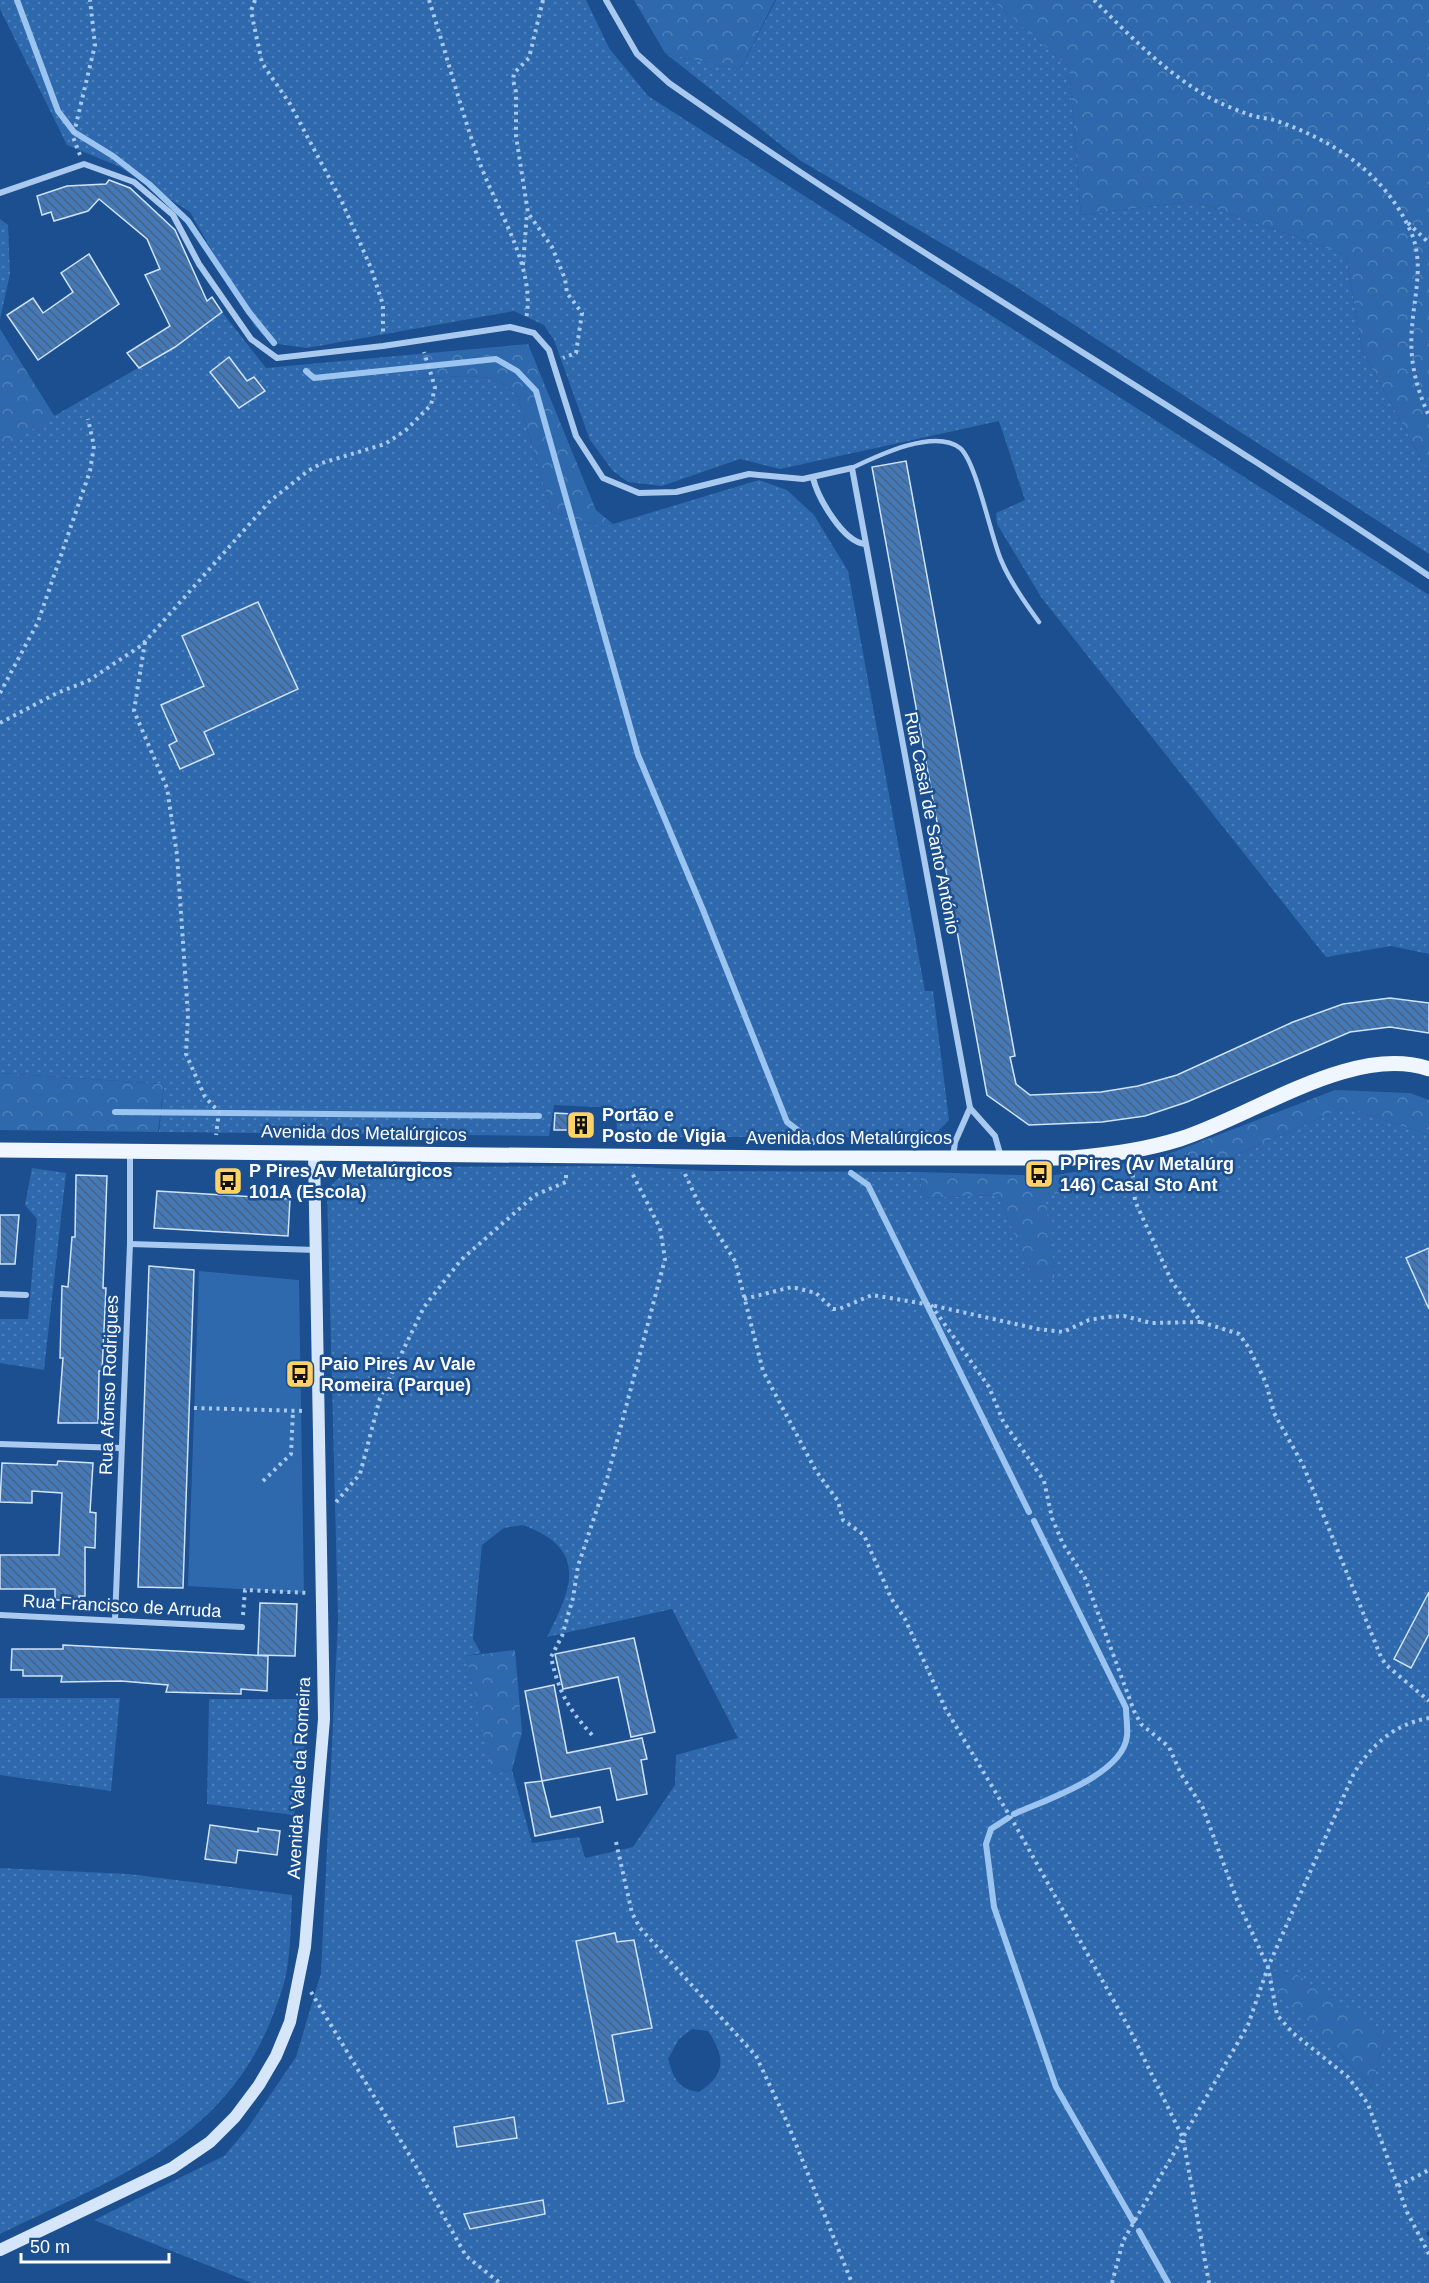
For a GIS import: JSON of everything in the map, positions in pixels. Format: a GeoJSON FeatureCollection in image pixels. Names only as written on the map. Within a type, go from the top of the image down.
{"type":"FeatureCollection","features":[{"type":"Feature","properties":{"kind":"main road","name":"Avenida dos Metalúrgicos"},"geometry":{"type":"LineString","coordinates":[[0,1150],[1072,1158],[1131,1151],[1212,1127],[1351,1068],[1377,1062],[1398,1061],[1429,1069]]}},
{"type":"Feature","properties":{"kind":"street"},"geometry":{"type":"LineString","coordinates":[[606,0],[637,54],[669,83],[723,121],[900,238],[1328,507],[1429,576]]}},
{"type":"Feature","properties":{"kind":"street"},"geometry":{"type":"LineString","coordinates":[[0,193],[84,164],[134,182],[173,214],[199,264],[251,339],[277,358],[421,341],[510,327],[534,333],[549,350],[576,436],[603,478],[639,493],[676,492],[749,474],[813,478],[852,468]]}},
{"type":"Feature","properties":{"kind":"street","name":"Rua Casal de Santo António"},"geometry":{"type":"LineString","coordinates":[[852,468],[970,1108]]}},
{"type":"Feature","properties":{"kind":"street"},"geometry":{"type":"LineString","coordinates":[[813,478],[821,500],[852,540],[865,544]]}},
{"type":"Feature","properties":{"kind":"street"},"geometry":{"type":"LineString","coordinates":[[953,1158],[955,1142],[970,1108],[995,1136],[1001,1158]]}},
{"type":"Feature","properties":{"kind":"street","name":"Rua Afonso Rodrigues"},"geometry":{"type":"LineString","coordinates":[[115,1620],[130,1244],[130,1151]]}},
{"type":"Feature","properties":{"kind":"street","name":"Avenida Vale da Romeira"},"geometry":{"type":"LineString","coordinates":[[0,2250],[162,2173],[210,2142],[235,2117],[276,2055],[290,2022],[301,1975],[324,1719],[314,1152]]}},
{"type":"Feature","properties":{"kind":"street"},"geometry":{"type":"LineString","coordinates":[[130,1244],[316,1250]]}},
{"type":"Feature","properties":{"kind":"street"},"geometry":{"type":"LineString","coordinates":[[0,1294],[26,1295]]}},
{"type":"Feature","properties":{"kind":"street"},"geometry":{"type":"LineString","coordinates":[[0,1444],[121,1448]]}},
{"type":"Feature","properties":{"kind":"street","name":"Rua Francisco de Arruda"},"geometry":{"type":"LineString","coordinates":[[0,1615],[242,1627]]}},
{"type":"Feature","properties":{"kind":"lane"},"geometry":{"type":"LineString","coordinates":[[852,468],[887,452],[927,442],[944,441],[959,447],[970,464],[1001,562],[1039,622]]}},
{"type":"Feature","properties":{"kind":"path"},"geometry":{"type":"LineString","coordinates":[[84,164],[73,137],[95,45],[90,0]]}},
{"type":"Feature","properties":{"kind":"path"},"geometry":{"type":"LineString","coordinates":[[255,0],[251,11],[262,63],[290,104],[342,202],[371,268],[383,305],[383,346]]}},
{"type":"Feature","properties":{"kind":"path"},"geometry":{"type":"LineString","coordinates":[[429,0],[478,159],[523,269]]}},
{"type":"Feature","properties":{"kind":"path"},"geometry":{"type":"LineString","coordinates":[[524,330],[527,300],[523,248],[528,213],[516,136],[516,92],[513,80],[514,73],[529,58],[543,0]]}},
{"type":"Feature","properties":{"kind":"path"},"geometry":{"type":"LineString","coordinates":[[1094,0],[1157,60],[1202,94],[1252,116],[1275,120],[1347,154],[1367,169],[1387,191],[1406,221],[1429,243]]}},
{"type":"Feature","properties":{"kind":"path"},"geometry":{"type":"LineString","coordinates":[[528,213],[552,247],[565,279],[567,293],[582,313],[576,353],[564,357],[556,368]]}},
{"type":"Feature","properties":{"kind":"path"},"geometry":{"type":"LineString","coordinates":[[1406,221],[1417,255],[1411,358],[1418,390],[1429,416]]}},
{"type":"Feature","properties":{"kind":"path"},"geometry":{"type":"LineString","coordinates":[[0,723],[57,693],[88,681],[145,641],[270,501],[308,471],[322,463],[385,444],[406,430],[431,405],[435,387],[421,341]]}},
{"type":"Feature","properties":{"kind":"path"},"geometry":{"type":"LineString","coordinates":[[0,693],[38,622],[90,471],[94,446],[88,419]]}},
{"type":"Feature","properties":{"kind":"path"},"geometry":{"type":"LineString","coordinates":[[145,641],[134,711],[167,788],[178,866],[188,1015],[186,1054],[206,1097],[219,1112],[216,1137]]}},
{"type":"Feature","properties":{"kind":"path"},"geometry":{"type":"LineString","coordinates":[[1131,1151],[1135,1201],[1172,1282],[1201,1322]]}},
{"type":"Feature","properties":{"kind":"path"},"geometry":{"type":"LineString","coordinates":[[321,1502],[335,1503],[360,1474],[380,1398],[424,1307],[461,1260],[535,1195],[566,1182],[566,1155]]}},
{"type":"Feature","properties":{"kind":"path"},"geometry":{"type":"LineString","coordinates":[[592,1735],[568,1708],[557,1685],[551,1657],[562,1636],[573,1598],[578,1566],[607,1479],[665,1259],[660,1228],[626,1156]]}},
{"type":"Feature","properties":{"kind":"path"},"geometry":{"type":"LineString","coordinates":[[677,1156],[699,1204],[735,1261],[769,1387],[816,1471],[837,1501],[843,1520],[864,1535],[891,1598],[905,1619],[945,1708],[1014,1822],[1129,2028],[1183,2138],[1209,2283]]}},
{"type":"Feature","properties":{"kind":"path"},"geometry":{"type":"LineString","coordinates":[[744,1299],[792,1287],[816,1293],[833,1309],[839,1310],[872,1295],[931,1305],[1038,1329],[1063,1332],[1089,1320],[1124,1316],[1150,1323],[1201,1322],[1239,1335],[1249,1348],[1266,1383],[1274,1413],[1303,1465],[1381,1658],[1386,1665],[1429,1701]]}},
{"type":"Feature","properties":{"kind":"path"},"geometry":{"type":"LineString","coordinates":[[931,1305],[989,1387],[1003,1421],[1044,1481],[1052,1518],[1063,1544],[1085,1578],[1134,1711],[1141,1724],[1169,1748],[1181,1774],[1203,1808],[1236,1900],[1268,1968],[1277,2015],[1293,2033],[1348,2077],[1368,2104],[1407,2212],[1429,2254]]}},
{"type":"Feature","properties":{"kind":"path"},"geometry":{"type":"LineString","coordinates":[[194,1408],[319,1412]]}},
{"type":"Feature","properties":{"kind":"path"},"geometry":{"type":"LineString","coordinates":[[263,1481],[291,1454],[293,1411]]}},
{"type":"Feature","properties":{"kind":"path"},"geometry":{"type":"LineString","coordinates":[[242,1627],[245,1590],[322,1594]]}},
{"type":"Feature","properties":{"kind":"path"},"geometry":{"type":"LineString","coordinates":[[1112,2283],[1123,2241],[1248,2025],[1268,1968],[1364,1755],[1377,1742],[1407,1722],[1429,1718]]}},
{"type":"Feature","properties":{"kind":"path"},"geometry":{"type":"LineString","coordinates":[[616,1842],[632,1912],[640,1928],[756,2056],[787,2122],[852,2283]]}},
{"type":"Feature","properties":{"kind":"path"},"geometry":{"type":"LineString","coordinates":[[301,1975],[413,2161],[466,2256],[500,2283]]}},
{"type":"Feature","properties":{"kind":"path"},"geometry":{"type":"LineString","coordinates":[[1398,2186],[1429,2170]]}},
{"type":"Feature","properties":{"kind":"green space"},"geometry":{"type":"Polygon","coordinates":[[[0,0],[586,0],[609,48],[648,96],[1429,595],[1429,954],[1391,946],[1326,957],[1041,597],[997,524],[996,513],[1025,500],[999,421],[780,469],[740,459],[662,486],[628,482],[613,471],[590,440],[554,340],[544,325],[514,311],[307,348],[270,343],[254,325],[190,212],[118,166],[67,145],[0,9],[0,0]]]}},
{"type":"Feature","properties":{"kind":"green space"},"geometry":{"type":"Polygon","coordinates":[[[634,0],[775,0],[740,70],[665,53],[634,0]]]}},
{"type":"Feature","properties":{"kind":"green space"},"geometry":{"type":"Polygon","coordinates":[[[776,0],[992,0],[1069,67],[1081,215],[1194,201],[1346,255],[1362,350],[1429,473],[1429,554],[1013,285],[801,161],[665,53],[740,70],[776,0]]]}},
{"type":"Feature","properties":{"kind":"green space"},"geometry":{"type":"Polygon","coordinates":[[[992,0],[1429,0],[1429,473],[1362,350],[1346,255],[1194,201],[1081,215],[1069,67],[992,0]]]}},
{"type":"Feature","properties":{"kind":"green space"},"geometry":{"type":"Polygon","coordinates":[[[0,219],[8,225],[10,274],[0,319],[0,219]]]}},
{"type":"Feature","properties":{"kind":"green space"},"geometry":{"type":"Polygon","coordinates":[[[222,312],[266,368],[418,354],[416,379],[464,376],[495,378],[517,395],[552,512],[603,527],[759,480],[787,490],[814,515],[848,571],[925,991],[933,991],[949,1120],[932,1137],[617,1137],[616,1108],[554,1105],[549,1136],[159,1132],[164,1084],[0,1073],[0,447],[173,348],[222,312]],[[258,602],[182,636],[204,686],[161,705],[177,741],[169,745],[180,769],[214,754],[204,732],[298,689],[258,602]]]}},
{"type":"Feature","properties":{"kind":"green space"},"geometry":{"type":"Polygon","coordinates":[[[0,329],[55,417],[1,447],[0,447],[0,329]]]}},
{"type":"Feature","properties":{"kind":"green space"},"geometry":{"type":"Polygon","coordinates":[[[528,344],[596,510],[613,524],[603,527],[552,512],[517,395],[495,378],[464,376],[415,379],[418,354],[528,344]]]}},
{"type":"Feature","properties":{"kind":"green space"},"geometry":{"type":"Polygon","coordinates":[[[0,1073],[164,1084],[158,1132],[0,1130],[0,1073]]]}},
{"type":"Feature","properties":{"kind":"green space"},"geometry":{"type":"Polygon","coordinates":[[[1335,1090],[1410,1093],[1429,1100],[1429,1135],[1345,1107],[1151,1193],[1045,1194],[1055,1278],[1033,1278],[998,1195],[922,1198],[920,1172],[1049,1176],[1155,1159],[1335,1090]]]}},
{"type":"Feature","properties":{"kind":"green space"},"geometry":{"type":"Polygon","coordinates":[[[1345,1107],[1429,1135],[1429,2230],[1426,2233],[1429,2238],[1429,2283],[252,2283],[94,2220],[224,2156],[247,2129],[296,2057],[321,1973],[338,1620],[327,1189],[351,1167],[624,1166],[710,1171],[920,1172],[922,1198],[998,1195],[1033,1277],[1055,1278],[1044,1194],[1151,1193],[1345,1107]],[[523,1525],[504,1528],[482,1545],[473,1639],[481,1653],[466,1656],[493,1774],[512,1770],[532,1843],[579,1837],[585,1858],[633,1847],[675,1785],[676,1755],[738,1738],[672,1609],[547,1637],[568,1586],[569,1571],[566,1558],[558,1546],[544,1535],[523,1525]],[[615,1933],[576,1941],[594,2038],[651,2028],[634,1941],[617,1942],[615,1933]],[[692,2029],[679,2039],[668,2059],[672,2072],[681,2085],[699,2092],[715,2078],[719,2071],[718,2049],[708,2031],[692,2029]],[[1392,2037],[1334,2047],[1371,2088],[1383,2045],[1392,2037]]]}},
{"type":"Feature","properties":{"kind":"green space"},"geometry":{"type":"Polygon","coordinates":[[[32,1168],[66,1173],[44,1370],[0,1363],[0,1319],[28,1319],[37,1219],[25,1205],[32,1168]]]}},
{"type":"Feature","properties":{"kind":"green space"},"geometry":{"type":"Polygon","coordinates":[[[199,1271],[299,1280],[304,1593],[188,1586],[199,1271]]]}},
{"type":"Feature","properties":{"kind":"green space"},"geometry":{"type":"Polygon","coordinates":[[[515,1650],[522,1732],[512,1770],[492,1774],[466,1656],[515,1650]]]}},
{"type":"Feature","properties":{"kind":"green space"},"geometry":{"type":"Polygon","coordinates":[[[0,1698],[120,1698],[111,1791],[0,1775],[0,1698]]]}},
{"type":"Feature","properties":{"kind":"green space"},"geometry":{"type":"Polygon","coordinates":[[[209,1699],[312,1699],[294,1815],[207,1804],[209,1699]]]}},
{"type":"Feature","properties":{"kind":"green space"},"geometry":{"type":"Polygon","coordinates":[[[0,1868],[129,1874],[292,1895],[288,1959],[281,1994],[250,2062],[223,2098],[193,2128],[158,2153],[82,2195],[0,2234],[0,1868]]]}},
{"type":"Feature","properties":{"kind":"green space"},"geometry":{"type":"Polygon","coordinates":[[[1251,1968],[1294,1973],[1393,2037],[1383,2045],[1371,2088],[1334,2047],[1251,1968]]]}},
{"type":"Feature","properties":{"kind":"building"},"geometry":{"type":"Polygon","coordinates":[[[109,180],[130,188],[175,230],[207,301],[212,297],[222,312],[175,347],[139,368],[127,353],[170,326],[145,275],[160,269],[147,239],[99,199],[88,211],[54,221],[51,212],[42,215],[37,196],[67,186],[106,184],[109,180]]]}},
{"type":"Feature","properties":{"kind":"building"},"geometry":{"type":"Polygon","coordinates":[[[89,254],[119,304],[38,360],[7,315],[33,298],[43,313],[73,292],[61,273],[89,254]]]}},
{"type":"Feature","properties":{"kind":"building"},"geometry":{"type":"Polygon","coordinates":[[[229,357],[247,381],[254,377],[265,391],[239,408],[210,372],[229,357]]]}},
{"type":"Feature","properties":{"kind":"building"},"geometry":{"type":"Polygon","coordinates":[[[906,461],[1015,1056],[1010,1057],[1016,1084],[1030,1095],[1101,1092],[1138,1086],[1177,1075],[1293,1022],[1343,1004],[1390,998],[1429,1003],[1429,1033],[1390,1027],[1350,1032],[1187,1102],[1145,1116],[1102,1122],[1029,1125],[987,1095],[872,467],[906,461]]]}},
{"type":"Feature","properties":{"kind":"building"},"geometry":{"type":"Polygon","coordinates":[[[258,602],[298,689],[204,732],[214,754],[180,769],[169,745],[177,741],[161,705],[204,686],[182,636],[258,602]]]}},
{"type":"Feature","properties":{"kind":"building"},"geometry":{"type":"Polygon","coordinates":[[[555,1113],[572,1114],[574,1130],[554,1130],[555,1113]]]}},
{"type":"Feature","properties":{"kind":"building"},"geometry":{"type":"Polygon","coordinates":[[[76,1175],[107,1176],[103,1288],[106,1288],[102,1371],[99,1371],[98,1423],[58,1423],[63,1358],[60,1358],[62,1286],[68,1287],[72,1237],[75,1237],[76,1175]]]}},
{"type":"Feature","properties":{"kind":"building"},"geometry":{"type":"Polygon","coordinates":[[[157,1191],[290,1199],[288,1236],[154,1228],[157,1191]]]}},
{"type":"Feature","properties":{"kind":"building"},"geometry":{"type":"Polygon","coordinates":[[[0,1215],[19,1215],[15,1264],[0,1264],[0,1215]]]}},
{"type":"Feature","properties":{"kind":"building"},"geometry":{"type":"Polygon","coordinates":[[[1429,1248],[1429,1309],[1406,1258],[1429,1248]]]}},
{"type":"Feature","properties":{"kind":"building"},"geometry":{"type":"Polygon","coordinates":[[[149,1266],[194,1270],[183,1588],[138,1587],[149,1266]]]}},
{"type":"Feature","properties":{"kind":"building"},"geometry":{"type":"Polygon","coordinates":[[[58,1461],[93,1463],[90,1512],[96,1513],[95,1548],[85,1547],[85,1596],[79,1596],[79,1600],[55,1600],[55,1589],[0,1589],[0,1555],[59,1555],[62,1493],[32,1491],[32,1503],[0,1502],[2,1463],[57,1465],[58,1461]]]}},
{"type":"Feature","properties":{"kind":"building"},"geometry":{"type":"Polygon","coordinates":[[[1429,1592],[1429,1634],[1411,1668],[1394,1659],[1429,1592]]]}},
{"type":"Feature","properties":{"kind":"building"},"geometry":{"type":"Polygon","coordinates":[[[260,1603],[297,1604],[295,1656],[258,1655],[260,1603]]]}},
{"type":"Feature","properties":{"kind":"building"},"geometry":{"type":"Polygon","coordinates":[[[634,1638],[655,1732],[631,1737],[618,1677],[563,1689],[555,1654],[634,1638]]]}},
{"type":"Feature","properties":{"kind":"building"},"geometry":{"type":"Polygon","coordinates":[[[63,1645],[268,1656],[267,1691],[241,1689],[241,1694],[166,1692],[168,1685],[121,1681],[61,1682],[62,1676],[23,1676],[23,1670],[11,1670],[12,1649],[63,1649],[63,1645]]]}},
{"type":"Feature","properties":{"kind":"building"},"geometry":{"type":"Polygon","coordinates":[[[554,1685],[567,1753],[642,1738],[647,1759],[641,1760],[647,1794],[617,1800],[610,1768],[542,1781],[525,1691],[554,1685]]]}},
{"type":"Feature","properties":{"kind":"building"},"geometry":{"type":"Polygon","coordinates":[[[542,1781],[551,1817],[600,1807],[603,1822],[535,1836],[525,1783],[542,1781]]]}},
{"type":"Feature","properties":{"kind":"building"},"geometry":{"type":"Polygon","coordinates":[[[210,1825],[258,1832],[258,1828],[280,1831],[277,1855],[238,1850],[236,1863],[205,1859],[210,1825]]]}},
{"type":"Feature","properties":{"kind":"building"},"geometry":{"type":"Polygon","coordinates":[[[615,1933],[617,1942],[634,1940],[652,2028],[612,2035],[624,2101],[608,2104],[576,1941],[615,1933]]]}},
{"type":"Feature","properties":{"kind":"building"},"geometry":{"type":"Polygon","coordinates":[[[514,2117],[517,2138],[457,2147],[454,2127],[514,2117]]]}},
{"type":"Feature","properties":{"kind":"building"},"geometry":{"type":"Polygon","coordinates":[[[543,2200],[545,2214],[470,2229],[464,2214],[543,2200]]]}},
{"type":"Feature","properties":{"kind":"waterway"},"geometry":{"type":"LineString","coordinates":[[17,0],[58,111],[74,132],[113,156],[149,184],[188,221],[249,312],[274,343]]}},
{"type":"Feature","properties":{"kind":"waterway"},"geometry":{"type":"LineString","coordinates":[[306,371],[314,378],[496,359],[517,371],[536,391],[638,755],[703,910],[787,1122],[813,1142]]}},
{"type":"Feature","properties":{"kind":"waterway"},"geometry":{"type":"LineString","coordinates":[[115,1112],[539,1116]]}},
{"type":"Feature","properties":{"kind":"waterway"},"geometry":{"type":"LineString","coordinates":[[851,1173],[868,1185],[1029,1512]]}},
{"type":"Feature","properties":{"kind":"waterway"},"geometry":{"type":"LineString","coordinates":[[1014,1814],[1098,1774],[1112,1763],[1122,1750],[1127,1736],[1126,1708],[1034,1521]]}},
{"type":"Feature","properties":{"kind":"waterway"},"geometry":{"type":"LineString","coordinates":[[1008,1818],[991,1829],[986,1844],[994,1907],[1056,2087],[1133,2221]]}},
{"type":"Feature","properties":{"kind":"waterway"},"geometry":{"type":"LineString","coordinates":[[1139,2231],[1168,2283]]}},
{"type":"Feature","properties":{"kind":"place","name":"Portão e Posto de Vigia"},"geometry":{"type":"Point","coordinates":[581,1125]}},
{"type":"Feature","properties":{"kind":"place","name":"P Pires (Av Metalúrg 146) Casal Sto Ant"},"geometry":{"type":"Point","coordinates":[1039,1174]}},
{"type":"Feature","properties":{"kind":"place","name":"P Pires Av Metalúrgicos 101A (Escola)"},"geometry":{"type":"Point","coordinates":[228,1181]}},
{"type":"Feature","properties":{"kind":"place","name":"Paio Pires Av Vale Romeira (Parque)"},"geometry":{"type":"Point","coordinates":[300,1374]}}]}
